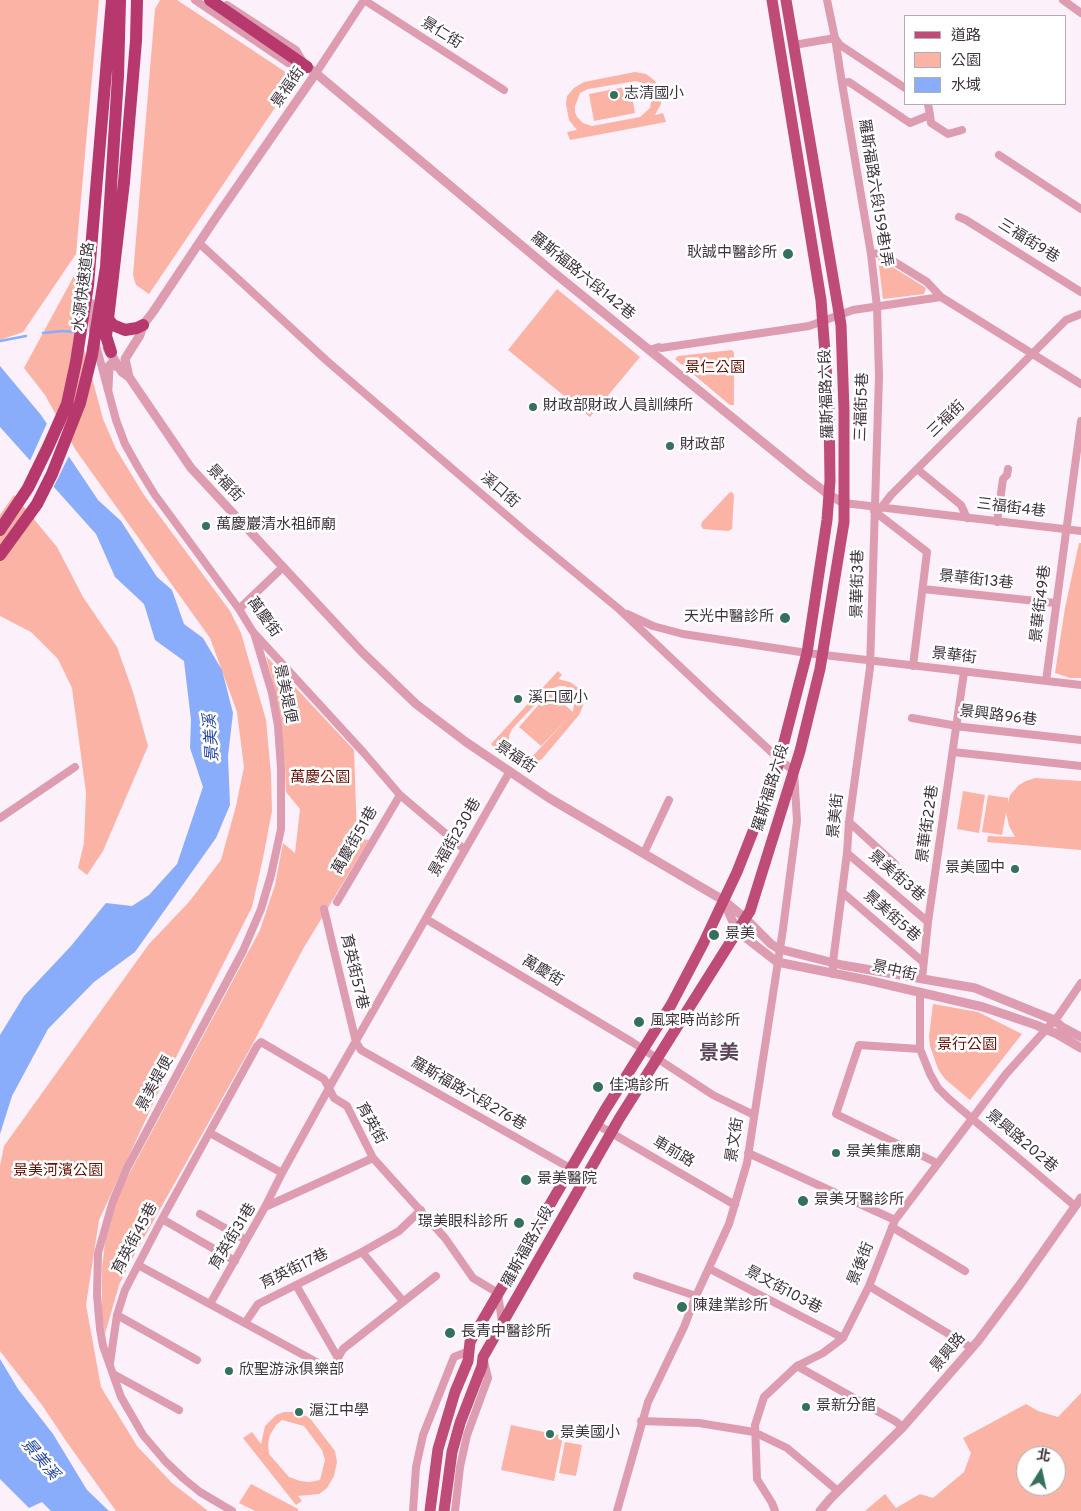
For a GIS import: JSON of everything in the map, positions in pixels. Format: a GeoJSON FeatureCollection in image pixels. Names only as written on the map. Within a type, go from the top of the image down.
{"type":"FeatureCollection","features":[{"type":"Feature","properties":{"kind":"highway","name":"水源快速道路"},"geometry":{"type":"LineString","coordinates":[[0,530],[28,488],[48,447],[66,404],[72,379],[88,285],[112,0]]}},
{"type":"Feature","properties":{"kind":"highway","name":"水源快速道路"},"geometry":{"type":"LineString","coordinates":[[0,555],[37,504],[52,474],[80,403],[92,355],[106,267],[118,76],[120,0]]}},
{"type":"Feature","properties":{"kind":"highway"},"geometry":{"type":"LineString","coordinates":[[111,352],[106,336],[129,126],[136,41],[137,0]]}},
{"type":"Feature","properties":{"kind":"highway"},"geometry":{"type":"LineString","coordinates":[[210,0],[312,70]]}},
{"type":"Feature","properties":{"kind":"highway"},"geometry":{"type":"LineString","coordinates":[[108,319],[113,326],[125,330],[132,330],[143,325]]}},
{"type":"Feature","properties":{"kind":"main road","name":"羅斯福路六段"},"geometry":{"type":"LineString","coordinates":[[430,1511],[438,1450],[455,1392],[469,1356],[470,1342],[596,1124],[671,1005],[703,944],[737,872],[780,760],[807,653],[826,531],[829,495],[829,407],[824,320],[772,0]]}},
{"type":"Feature","properties":{"kind":"main road","name":"羅斯福路六段"},"geometry":{"type":"LineString","coordinates":[[444,1511],[454,1445],[482,1362],[502,1323],[524,1288],[611,1133],[750,911],[794,770],[823,655],[844,522],[844,410],[839,315],[786,0]]}},
{"type":"Feature","properties":{"kind":"street","name":"萬慶街"},"geometry":{"type":"LineString","coordinates":[[116,0],[90,312],[92,330],[125,444],[155,495],[239,609],[253,632],[400,795],[465,850]]}},
{"type":"Feature","properties":{"kind":"street","name":"羅斯福路六段142巷"},"geometry":{"type":"LineString","coordinates":[[195,0],[288,63],[312,70]]}},
{"type":"Feature","properties":{"kind":"street","name":"羅斯福路六段142巷"},"geometry":{"type":"LineString","coordinates":[[220,0],[296,50],[312,70],[552,270],[795,469],[844,504]]}},
{"type":"Feature","properties":{"kind":"street","name":"景福街"},"geometry":{"type":"LineString","coordinates":[[364,0],[312,70],[200,243],[143,325],[140,335],[125,359],[128,377],[191,468],[362,652],[416,704],[466,742],[581,818],[613,834],[723,900],[745,918]]}},
{"type":"Feature","properties":{"kind":"street","name":"景仁街"},"geometry":{"type":"LineString","coordinates":[[364,0],[504,90]]}},
{"type":"Feature","properties":{"kind":"street","name":"羅斯福路六段159巷1弄"},"geometry":{"type":"LineString","coordinates":[[828,0],[871,254],[877,307]]}},
{"type":"Feature","properties":{"kind":"street"},"geometry":{"type":"LineString","coordinates":[[1063,0],[1081,12]]}},
{"type":"Feature","properties":{"kind":"street"},"geometry":{"type":"LineString","coordinates":[[794,45],[835,38],[840,45],[904,87]]}},
{"type":"Feature","properties":{"kind":"street"},"geometry":{"type":"LineString","coordinates":[[842,83],[849,82],[910,123],[930,115]]}},
{"type":"Feature","properties":{"kind":"street"},"geometry":{"type":"LineString","coordinates":[[928,105],[931,123],[948,134],[962,130]]}},
{"type":"Feature","properties":{"kind":"street"},"geometry":{"type":"LineString","coordinates":[[999,155],[1081,209]]}},
{"type":"Feature","properties":{"kind":"street","name":"三福街9巷"},"geometry":{"type":"LineString","coordinates":[[959,217],[1081,292]]}},
{"type":"Feature","properties":{"kind":"street","name":"溪口街"},"geometry":{"type":"LineString","coordinates":[[200,243],[327,361],[619,609],[780,760]]}},
{"type":"Feature","properties":{"kind":"street"},"geometry":{"type":"LineString","coordinates":[[871,254],[880,253],[926,282],[941,298],[1081,384]]}},
{"type":"Feature","properties":{"kind":"street"},"geometry":{"type":"LineString","coordinates":[[650,350],[659,347],[809,326],[853,310],[941,298]]}},
{"type":"Feature","properties":{"kind":"street","name":"三福街5巷"},"geometry":{"type":"LineString","coordinates":[[876,509],[877,307]]}},
{"type":"Feature","properties":{"kind":"street","name":"三福街"},"geometry":{"type":"LineString","coordinates":[[876,509],[1034,354],[1066,320],[1081,314]]}},
{"type":"Feature","properties":{"kind":"street"},"geometry":{"type":"LineString","coordinates":[[92,330],[111,352],[118,367],[128,377]]}},
{"type":"Feature","properties":{"kind":"street"},"geometry":{"type":"LineString","coordinates":[[108,388],[109,366],[111,364],[118,367]]}},
{"type":"Feature","properties":{"kind":"street","name":"三福街4巷"},"geometry":{"type":"LineString","coordinates":[[844,504],[1066,530],[1081,421]]}},
{"type":"Feature","properties":{"kind":"street"},"geometry":{"type":"LineString","coordinates":[[916,469],[961,505],[967,518]]}},
{"type":"Feature","properties":{"kind":"street"},"geometry":{"type":"LineString","coordinates":[[997,522],[1003,479],[1007,475],[1008,469]]}},
{"type":"Feature","properties":{"kind":"street","name":"景華街13巷"},"geometry":{"type":"LineString","coordinates":[[876,509],[927,552],[913,666]]}},
{"type":"Feature","properties":{"kind":"street","name":"景華街3巷"},"geometry":{"type":"LineString","coordinates":[[870,661],[876,509]]}},
{"type":"Feature","properties":{"kind":"street"},"geometry":{"type":"LineString","coordinates":[[1066,530],[1081,531]]}},
{"type":"Feature","properties":{"kind":"street","name":"景華街49巷"},"geometry":{"type":"LineString","coordinates":[[1046,681],[1066,530]]}},
{"type":"Feature","properties":{"kind":"street"},"geometry":{"type":"LineString","coordinates":[[239,609],[284,568]]}},
{"type":"Feature","properties":{"kind":"street","name":"景華街13巷"},"geometry":{"type":"LineString","coordinates":[[923,589],[1055,603]]}},
{"type":"Feature","properties":{"kind":"street","name":"景華街"},"geometry":{"type":"LineString","coordinates":[[619,609],[666,630],[732,641],[870,661],[1081,685]]}},
{"type":"Feature","properties":{"kind":"street","name":"景美堤便"},"geometry":{"type":"LineString","coordinates":[[232,1511],[184,1480],[143,1435],[121,1397],[110,1365],[100,1329],[97,1295],[98,1254],[113,1201],[127,1168],[243,950],[261,909],[271,875],[281,829],[281,776],[278,726],[272,693],[253,632]]}},
{"type":"Feature","properties":{"kind":"street","name":"景美街"},"geometry":{"type":"LineString","coordinates":[[833,974],[832,962],[847,853],[848,822],[865,710],[870,661]]}},
{"type":"Feature","properties":{"kind":"street","name":"景華街22巷"},"geometry":{"type":"LineString","coordinates":[[922,979],[928,922],[964,672]]}},
{"type":"Feature","properties":{"kind":"street","name":"景興路96巷"},"geometry":{"type":"LineString","coordinates":[[912,718],[957,726],[1081,740]]}},
{"type":"Feature","properties":{"kind":"street"},"geometry":{"type":"LineString","coordinates":[[953,752],[1081,766]]}},
{"type":"Feature","properties":{"kind":"street"},"geometry":{"type":"LineString","coordinates":[[780,760],[794,770]]}},
{"type":"Feature","properties":{"kind":"street"},"geometry":{"type":"LineString","coordinates":[[0,818],[75,767]]}},
{"type":"Feature","properties":{"kind":"street","name":"景文街"},"geometry":{"type":"LineString","coordinates":[[617,1511],[641,1421],[729,1224],[748,1153],[798,821],[794,770]]}},
{"type":"Feature","properties":{"kind":"street","name":"景福街230巷"},"geometry":{"type":"LineString","coordinates":[[426,919],[510,771]]}},
{"type":"Feature","properties":{"kind":"street","name":"萬慶街51巷"},"geometry":{"type":"LineString","coordinates":[[338,902],[400,795]]}},
{"type":"Feature","properties":{"kind":"street"},"geometry":{"type":"LineString","coordinates":[[644,853],[669,800]]}},
{"type":"Feature","properties":{"kind":"street"},"geometry":{"type":"LineString","coordinates":[[848,822],[895,864]]}},
{"type":"Feature","properties":{"kind":"street","name":"景美街3巷"},"geometry":{"type":"LineString","coordinates":[[847,853],[928,922]]}},
{"type":"Feature","properties":{"kind":"street","name":"景美街5巷"},"geometry":{"type":"LineString","coordinates":[[842,892],[923,962]]}},
{"type":"Feature","properties":{"kind":"street","name":"景中街"},"geometry":{"type":"LineString","coordinates":[[723,900],[737,931],[777,962],[983,1007],[1036,1025],[1057,1034],[1081,1048]]}},
{"type":"Feature","properties":{"kind":"street","name":"育英街57巷"},"geometry":{"type":"LineString","coordinates":[[324,909],[356,1042]]}},
{"type":"Feature","properties":{"kind":"street","name":"景中街"},"geometry":{"type":"LineString","coordinates":[[745,918],[771,944],[779,949],[832,962],[975,988],[1054,1020],[1062,1027],[1081,1037]]}},
{"type":"Feature","properties":{"kind":"street","name":"萬慶街"},"geometry":{"type":"LineString","coordinates":[[426,919],[643,1049],[713,1095],[754,1115]]}},
{"type":"Feature","properties":{"kind":"street"},"geometry":{"type":"LineString","coordinates":[[265,1207],[329,1088],[426,919]]}},
{"type":"Feature","properties":{"kind":"street","name":"景後街"},"geometry":{"type":"LineString","coordinates":[[775,1511],[757,1480],[754,1432],[758,1412],[764,1397],[797,1366],[824,1353],[843,1338],[869,1286],[894,1223],[937,1163],[1006,1074],[1046,1030],[1081,983]]}},
{"type":"Feature","properties":{"kind":"street"},"geometry":{"type":"LineString","coordinates":[[920,992],[920,1049],[859,1045],[836,1114],[937,1163]]}},
{"type":"Feature","properties":{"kind":"street","name":"育英街45巷"},"geometry":{"type":"LineString","coordinates":[[110,1365],[118,1314],[125,1290],[162,1219],[257,1046],[261,1042]]}},
{"type":"Feature","properties":{"kind":"street","name":"育英街"},"geometry":{"type":"LineString","coordinates":[[261,1042],[324,1079],[334,1098],[347,1106],[373,1158],[421,1210],[462,1260],[473,1278],[498,1293]]}},
{"type":"Feature","properties":{"kind":"street","name":"羅斯福路六段276巷"},"geometry":{"type":"LineString","coordinates":[[356,1042],[361,1050],[570,1168]]}},
{"type":"Feature","properties":{"kind":"street","name":"景興路202巷"},"geometry":{"type":"LineString","coordinates":[[920,1049],[938,1088],[972,1119],[1078,1202]]}},
{"type":"Feature","properties":{"kind":"street","name":"車前路"},"geometry":{"type":"LineString","coordinates":[[596,1124],[735,1205]]}},
{"type":"Feature","properties":{"kind":"street"},"geometry":{"type":"LineString","coordinates":[[210,1133],[282,1173]]}},
{"type":"Feature","properties":{"kind":"street"},"geometry":{"type":"LineString","coordinates":[[748,1153],[894,1223],[965,1270]]}},
{"type":"Feature","properties":{"kind":"street","name":"育英街31巷"},"geometry":{"type":"LineString","coordinates":[[210,1304],[265,1207],[373,1158]]}},
{"type":"Feature","properties":{"kind":"street","name":"景興路"},"geometry":{"type":"LineString","coordinates":[[820,1511],[903,1427],[972,1348],[1019,1286],[1078,1202]]}},
{"type":"Feature","properties":{"kind":"street","name":"育英街17巷"},"geometry":{"type":"LineString","coordinates":[[245,1323],[258,1304],[362,1252],[399,1231],[421,1210]]}},
{"type":"Feature","properties":{"kind":"street"},"geometry":{"type":"LineString","coordinates":[[200,1214],[246,1240]]}},
{"type":"Feature","properties":{"kind":"street"},"geometry":{"type":"LineString","coordinates":[[162,1219],[235,1260]]}},
{"type":"Feature","properties":{"kind":"street"},"geometry":{"type":"LineString","coordinates":[[362,1252],[403,1301]]}},
{"type":"Feature","properties":{"kind":"street"},"geometry":{"type":"LineString","coordinates":[[138,1265],[331,1370],[343,1349],[436,1276]]}},
{"type":"Feature","properties":{"kind":"street","name":"景文街103巷"},"geometry":{"type":"LineString","coordinates":[[710,1268],[843,1338]]}},
{"type":"Feature","properties":{"kind":"street"},"geometry":{"type":"LineString","coordinates":[[637,1276],[696,1296]]}},
{"type":"Feature","properties":{"kind":"street"},"geometry":{"type":"LineString","coordinates":[[296,1285],[338,1358]]}},
{"type":"Feature","properties":{"kind":"street"},"geometry":{"type":"LineString","coordinates":[[869,1286],[972,1348]]}},
{"type":"Feature","properties":{"kind":"street"},"geometry":{"type":"LineString","coordinates":[[498,1293],[502,1323]]}},
{"type":"Feature","properties":{"kind":"street"},"geometry":{"type":"LineString","coordinates":[[118,1314],[197,1360]]}},
{"type":"Feature","properties":{"kind":"street"},"geometry":{"type":"LineString","coordinates":[[413,1511],[416,1467],[423,1435],[454,1357],[469,1356]]}},
{"type":"Feature","properties":{"kind":"street"},"geometry":{"type":"LineString","coordinates":[[455,1511],[460,1467],[467,1435],[488,1378],[482,1362]]}},
{"type":"Feature","properties":{"kind":"street"},"geometry":{"type":"LineString","coordinates":[[797,1366],[903,1427]]}},
{"type":"Feature","properties":{"kind":"street"},"geometry":{"type":"LineString","coordinates":[[113,1374],[179,1410]]}},
{"type":"Feature","properties":{"kind":"street"},"geometry":{"type":"LineString","coordinates":[[641,1421],[699,1423],[754,1432],[787,1448],[838,1491]]}},
{"type":"Feature","properties":{"kind":"green space"},"geometry":{"type":"Polygon","coordinates":[[[0,0],[99,0],[76,254],[23,332],[0,340],[0,0]]]}},
{"type":"Feature","properties":{"kind":"green space"},"geometry":{"type":"Polygon","coordinates":[[[160,0],[177,0],[290,75],[291,84],[149,294],[136,285],[133,275],[155,9],[160,0]]]}},
{"type":"Feature","properties":{"kind":"green space"},"geometry":{"type":"Polygon","coordinates":[[[635,72],[646,74],[659,87],[661,104],[655,115],[663,113],[666,122],[570,140],[567,132],[577,130],[569,120],[566,104],[567,96],[574,88],[584,82],[635,72]],[[636,81],[588,89],[580,93],[575,106],[577,117],[583,123],[592,126],[640,117],[650,108],[652,98],[649,90],[642,83],[636,81]]]}},
{"type":"Feature","properties":{"kind":"green space"},"geometry":{"type":"Polygon","coordinates":[[[630,86],[635,113],[594,121],[589,94],[630,86]]]}},
{"type":"Feature","properties":{"kind":"green space"},"geometry":{"type":"Polygon","coordinates":[[[878,258],[926,288],[924,294],[883,299],[878,258]]]}},
{"type":"Feature","properties":{"kind":"green space","name":"景美河濱公園"},"geometry":{"type":"Polygon","coordinates":[[[76,272],[77,322],[103,419],[116,449],[144,495],[230,611],[241,633],[266,720],[272,811],[252,907],[159,1091],[99,1220],[86,1305],[101,1387],[137,1446],[172,1483],[208,1511],[116,1511],[42,1405],[0,1351],[0,1166],[4,1146],[149,944],[189,902],[221,860],[236,806],[244,767],[237,712],[210,638],[75,449],[45,395],[24,368],[76,272]]]}},
{"type":"Feature","properties":{"kind":"green space"},"geometry":{"type":"Polygon","coordinates":[[[557,289],[640,357],[590,417],[508,350],[557,289]]]}},
{"type":"Feature","properties":{"kind":"green space","name":"景仁公園"},"geometry":{"type":"Polygon","coordinates":[[[732,350],[734,353],[734,405],[730,405],[675,359],[678,356],[732,350]]]}},
{"type":"Feature","properties":{"kind":"green space"},"geometry":{"type":"Polygon","coordinates":[[[732,492],[734,495],[732,529],[728,531],[703,529],[702,522],[732,492]]]}},
{"type":"Feature","properties":{"kind":"green space"},"geometry":{"type":"Polygon","coordinates":[[[14,495],[57,547],[83,597],[117,647],[133,692],[148,746],[103,851],[87,875],[78,868],[84,843],[86,793],[72,688],[58,659],[31,632],[0,616],[0,515],[14,495]]]}},
{"type":"Feature","properties":{"kind":"green space"},"geometry":{"type":"Polygon","coordinates":[[[1079,543],[1081,543],[1081,678],[1070,678],[1055,673],[1065,608],[1079,543]]]}},
{"type":"Feature","properties":{"kind":"green space","name":"萬慶公園"},"geometry":{"type":"Polygon","coordinates":[[[266,656],[354,750],[357,838],[369,840],[303,949],[251,1047],[132,1259],[119,1285],[105,1334],[102,1314],[102,1268],[105,1242],[121,1189],[260,930],[275,885],[283,843],[295,853],[300,809],[286,792],[285,766],[274,686],[266,656]]]}},
{"type":"Feature","properties":{"kind":"green space"},"geometry":{"type":"Polygon","coordinates":[[[558,671],[562,675],[558,679],[570,682],[581,690],[584,697],[579,715],[542,759],[536,763],[521,763],[508,756],[502,743],[496,749],[491,744],[558,671]],[[565,686],[550,689],[512,729],[509,736],[509,744],[516,754],[531,758],[568,718],[541,746],[519,727],[550,692],[573,712],[575,696],[565,686]]]}},
{"type":"Feature","properties":{"kind":"green space"},"geometry":{"type":"Polygon","coordinates":[[[1035,778],[1081,781],[1081,850],[987,842],[988,836],[1015,837],[1009,826],[1006,812],[1002,835],[982,832],[988,795],[1008,798],[1008,803],[1010,795],[1019,785],[1035,778]]]}},
{"type":"Feature","properties":{"kind":"green space"},"geometry":{"type":"Polygon","coordinates":[[[963,791],[985,795],[979,833],[957,829],[963,791]]]}},
{"type":"Feature","properties":{"kind":"green space","name":"景行公園"},"geometry":{"type":"Polygon","coordinates":[[[933,1004],[978,1012],[1022,1034],[970,1100],[945,1079],[938,1069],[930,1046],[929,1036],[933,1004]]]}},
{"type":"Feature","properties":{"kind":"green space"},"geometry":{"type":"Polygon","coordinates":[[[1081,1393],[1081,1511],[865,1511],[885,1494],[896,1508],[920,1494],[933,1498],[964,1472],[971,1453],[963,1438],[1026,1404],[1038,1411],[1058,1417],[1081,1393]]]}},
{"type":"Feature","properties":{"kind":"green space"},"geometry":{"type":"Polygon","coordinates":[[[284,1412],[293,1412],[309,1417],[335,1451],[337,1462],[334,1476],[327,1488],[319,1494],[298,1496],[302,1501],[296,1505],[243,1438],[252,1432],[261,1444],[265,1426],[276,1415],[284,1412]],[[282,1420],[276,1425],[270,1435],[268,1444],[269,1454],[289,1477],[310,1482],[320,1480],[325,1460],[322,1450],[304,1426],[282,1420]]]}},
{"type":"Feature","properties":{"kind":"green space"},"geometry":{"type":"Polygon","coordinates":[[[511,1425],[563,1436],[554,1481],[501,1470],[511,1425]]]}},
{"type":"Feature","properties":{"kind":"green space"},"geometry":{"type":"Polygon","coordinates":[[[565,1442],[582,1445],[576,1476],[559,1473],[565,1442]]]}},
{"type":"Feature","properties":{"kind":"green space"},"geometry":{"type":"Polygon","coordinates":[[[251,1484],[298,1509],[298,1511],[255,1511],[239,1503],[251,1484]]]}},
{"type":"Feature","properties":{"kind":"water","name":"景美溪"},"geometry":{"type":"Polygon","coordinates":[[[0,366],[41,415],[98,500],[121,521],[157,577],[172,590],[184,624],[203,638],[222,670],[233,713],[228,756],[230,805],[216,838],[135,952],[94,982],[48,1029],[12,1096],[0,1134],[0,1035],[24,996],[71,946],[106,903],[132,906],[149,895],[177,864],[203,787],[190,748],[191,720],[184,661],[155,640],[144,604],[115,577],[96,534],[0,427],[0,366]]]}},
{"type":"Feature","properties":{"kind":"water","name":"景美溪"},"geometry":{"type":"Polygon","coordinates":[[[0,1359],[18,1389],[53,1434],[87,1490],[109,1511],[51,1511],[42,1502],[29,1508],[0,1479],[0,1359]]]}},
{"type":"Feature","properties":{"kind":"pier"},"geometry":{"type":"Polygon","coordinates":[[[48,421],[70,454],[52,490],[29,463],[48,421]]]}},
{"type":"Feature","properties":{"kind":"waterway"},"geometry":{"type":"LineString","coordinates":[[43,333],[78,332]]}},
{"type":"Feature","properties":{"kind":"waterway"},"geometry":{"type":"LineString","coordinates":[[0,341],[26,336]]}},
{"type":"Feature","properties":{"kind":"place","name":"志清國小"},"geometry":{"type":"Point","coordinates":[614,95]}},
{"type":"Feature","properties":{"kind":"place","name":"耿誠中醫診所"},"geometry":{"type":"Point","coordinates":[788,254]}},
{"type":"Feature","properties":{"kind":"place","name":"財政部財政人員訓練所"},"geometry":{"type":"Point","coordinates":[533,407]}},
{"type":"Feature","properties":{"kind":"place","name":"財政部"},"geometry":{"type":"Point","coordinates":[670,446]}},
{"type":"Feature","properties":{"kind":"place","name":"萬慶巖清水祖師廟"},"geometry":{"type":"Point","coordinates":[206,526]}},
{"type":"Feature","properties":{"kind":"place","name":"天光中醫診所"},"geometry":{"type":"Point","coordinates":[785,618]}},
{"type":"Feature","properties":{"kind":"place","name":"溪口國小"},"geometry":{"type":"Point","coordinates":[518,699]}},
{"type":"Feature","properties":{"kind":"place","name":"景美國中"},"geometry":{"type":"Point","coordinates":[1015,869]}},
{"type":"Feature","properties":{"kind":"place","name":"景美"},"geometry":{"type":"Point","coordinates":[714,935]}},
{"type":"Feature","properties":{"kind":"place","name":"風寀時尚診所"},"geometry":{"type":"Point","coordinates":[639,1022]}},
{"type":"Feature","properties":{"kind":"place","name":"佳鴻診所"},"geometry":{"type":"Point","coordinates":[598,1087]}},
{"type":"Feature","properties":{"kind":"place","name":"景美集應廟"},"geometry":{"type":"Point","coordinates":[836,1153]}},
{"type":"Feature","properties":{"kind":"place","name":"景美醫院"},"geometry":{"type":"Point","coordinates":[526,1180]}},
{"type":"Feature","properties":{"kind":"place","name":"景美牙醫診所"},"geometry":{"type":"Point","coordinates":[803,1201]}},
{"type":"Feature","properties":{"kind":"place","name":"璟美眼科診所"},"geometry":{"type":"Point","coordinates":[519,1223]}},
{"type":"Feature","properties":{"kind":"place","name":"陳建業診所"},"geometry":{"type":"Point","coordinates":[682,1307]}},
{"type":"Feature","properties":{"kind":"place","name":"長青中醫診所"},"geometry":{"type":"Point","coordinates":[450,1333]}},
{"type":"Feature","properties":{"kind":"place","name":"欣聖游泳俱樂部"},"geometry":{"type":"Point","coordinates":[229,1371]}},
{"type":"Feature","properties":{"kind":"place","name":"景新分館"},"geometry":{"type":"Point","coordinates":[806,1407]}},
{"type":"Feature","properties":{"kind":"place","name":"滬江中學"},"geometry":{"type":"Point","coordinates":[299,1412]}},
{"type":"Feature","properties":{"kind":"place","name":"景美國小"},"geometry":{"type":"Point","coordinates":[550,1434]}},
{"type":"Feature","properties":{"kind":"district","name":"景美"},"geometry":{"type":"Point","coordinates":[719,1055]}}]}
